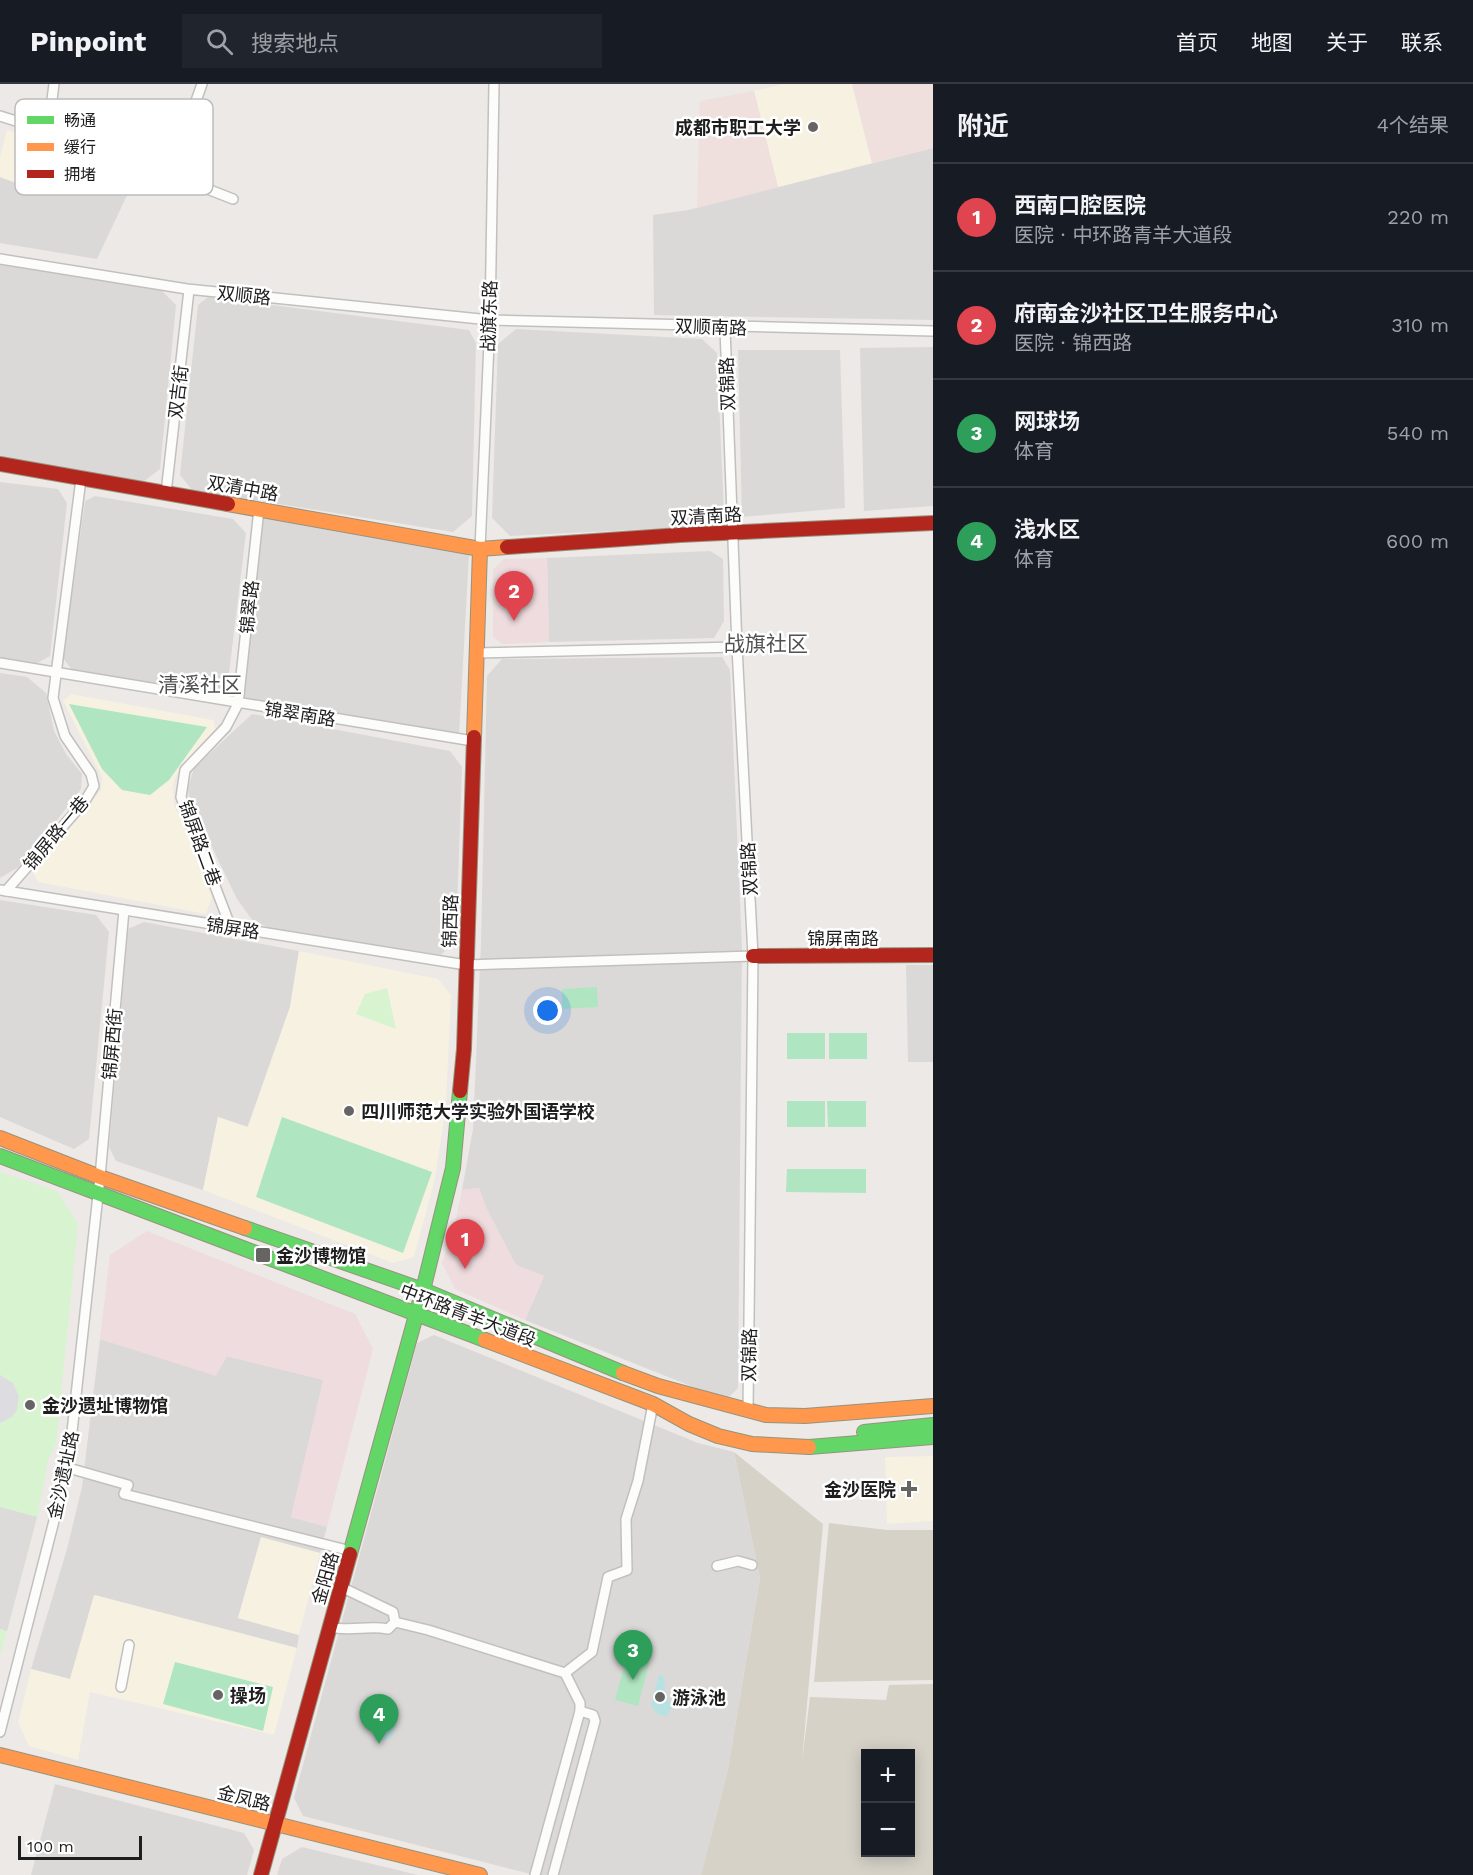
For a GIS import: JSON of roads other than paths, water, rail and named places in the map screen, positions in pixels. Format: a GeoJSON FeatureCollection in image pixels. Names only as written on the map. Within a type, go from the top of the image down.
{"type":"FeatureCollection","features":[{"type":"Feature","properties":{"kind":"street"},"geometry":{"type":"LineString","coordinates":[[52,99],[54,84]]}},
{"type":"Feature","properties":{"kind":"street"},"geometry":{"type":"LineString","coordinates":[[197,99],[202,84]]}},
{"type":"Feature","properties":{"kind":"street","name":"战旗东路"},"geometry":{"type":"LineString","coordinates":[[480,549],[490,320],[494,84]]}},
{"type":"Feature","properties":{"kind":"street"},"geometry":{"type":"LineString","coordinates":[[0,116],[15,120]]}},
{"type":"Feature","properties":{"kind":"street"},"geometry":{"type":"LineString","coordinates":[[213,191],[232,199]]}},
{"type":"Feature","properties":{"kind":"street","name":"双顺路"},"geometry":{"type":"LineString","coordinates":[[0,259],[189,290],[490,320]]}},
{"type":"Feature","properties":{"kind":"street","name":"双吉街"},"geometry":{"type":"LineString","coordinates":[[166,494],[189,290]]}},
{"type":"Feature","properties":{"kind":"street","name":"双顺南路"},"geometry":{"type":"LineString","coordinates":[[490,320],[933,332]]}},
{"type":"Feature","properties":{"kind":"street","name":"双锦路"},"geometry":{"type":"LineString","coordinates":[[725,328],[737,647],[753,956],[748,1411]]}},
{"type":"Feature","properties":{"kind":"street","name":"双清中路"},"geometry":{"type":"LineString","coordinates":[[0,464],[480,549]]}},
{"type":"Feature","properties":{"kind":"street"},"geometry":{"type":"LineString","coordinates":[[55,673],[81,479]]}},
{"type":"Feature","properties":{"kind":"street","name":"锦翠路"},"geometry":{"type":"LineString","coordinates":[[238,704],[260,509]]}},
{"type":"Feature","properties":{"kind":"street","name":"双清南路"},"geometry":{"type":"LineString","coordinates":[[480,549],[933,523]]}},
{"type":"Feature","properties":{"kind":"street","name":"锦西路"},"geometry":{"type":"LineString","coordinates":[[423,1290],[453,1168],[464,1048],[480,549]]}},
{"type":"Feature","properties":{"kind":"street"},"geometry":{"type":"LineString","coordinates":[[476,653],[737,647]]}},
{"type":"Feature","properties":{"kind":"street","name":"锦翠南路"},"geometry":{"type":"LineString","coordinates":[[0,663],[473,741]]}},
{"type":"Feature","properties":{"kind":"street","name":"锦屏路一巷"},"geometry":{"type":"LineString","coordinates":[[3,891],[85,801],[94,786],[91,774],[65,736],[57,718],[52,698],[55,673]]}},
{"type":"Feature","properties":{"kind":"street","name":"锦屏路二巷"},"geometry":{"type":"LineString","coordinates":[[231,928],[182,797],[185,770],[226,727],[238,704]]}},
{"type":"Feature","properties":{"kind":"street","name":"锦屏路"},"geometry":{"type":"LineString","coordinates":[[3,891],[466,966],[753,956]]}},
{"type":"Feature","properties":{"kind":"street","name":"锦屏西街"},"geometry":{"type":"LineString","coordinates":[[100,1177],[124,910]]}},
{"type":"Feature","properties":{"kind":"street","name":"锦屏南路"},"geometry":{"type":"LineString","coordinates":[[753,956],[933,955]]}},
{"type":"Feature","properties":{"kind":"street","name":"中环路青羊大道段"},"geometry":{"type":"LineString","coordinates":[[0,1138],[100,1177],[423,1290],[584,1359],[658,1386],[766,1415],[806,1416],[933,1406]]}},
{"type":"Feature","properties":{"kind":"street","name":"中环路青羊大道段"},"geometry":{"type":"LineString","coordinates":[[0,1156],[653,1404],[707,1433],[729,1440],[771,1446],[933,1437]]}},
{"type":"Feature","properties":{"kind":"street","name":"金沙遗址路"},"geometry":{"type":"LineString","coordinates":[[0,1732],[65,1467],[81,1361],[100,1177]]}},
{"type":"Feature","properties":{"kind":"street","name":"金阳路"},"geometry":{"type":"LineString","coordinates":[[261,1875],[423,1290]]}},
{"type":"Feature","properties":{"kind":"street"},"geometry":{"type":"LineString","coordinates":[[658,1386],[706,1409],[777,1425],[933,1415]]}},
{"type":"Feature","properties":{"kind":"street"},"geometry":{"type":"LineString","coordinates":[[565,1673],[592,1652],[608,1577],[627,1570],[626,1519],[637,1488],[653,1404],[681,1410],[732,1430],[770,1436],[828,1435],[933,1425]]}},
{"type":"Feature","properties":{"kind":"street"},"geometry":{"type":"LineString","coordinates":[[65,1467],[128,1485],[124,1494],[351,1551]]}},
{"type":"Feature","properties":{"kind":"street"},"geometry":{"type":"LineString","coordinates":[[717,1566],[738,1562],[752,1565]]}},
{"type":"Feature","properties":{"kind":"street"},"geometry":{"type":"LineString","coordinates":[[341,1587],[393,1612],[395,1622]]}},
{"type":"Feature","properties":{"kind":"street"},"geometry":{"type":"LineString","coordinates":[[395,1622],[428,1630],[565,1673],[580,1703],[580,1711],[535,1875]]}},
{"type":"Feature","properties":{"kind":"street"},"geometry":{"type":"LineString","coordinates":[[330,1627],[348,1630],[375,1625],[388,1629],[395,1622]]}},
{"type":"Feature","properties":{"kind":"street"},"geometry":{"type":"LineString","coordinates":[[121,1687],[129,1645]]}},
{"type":"Feature","properties":{"kind":"street"},"geometry":{"type":"LineString","coordinates":[[552,1875],[595,1721],[593,1715],[580,1711]]}},
{"type":"Feature","properties":{"kind":"street","name":"金凤路"},"geometry":{"type":"LineString","coordinates":[[0,1755],[455,1872],[480,1875]]}},
{"type":"Feature","properties":{"kind":"water","name":"游泳池"},"geometry":{"type":"Polygon","coordinates":[[[659,1674],[664,1677],[665,1691],[671,1707],[667,1716],[658,1715],[651,1706],[659,1674]]]}},
{"type":"Feature","properties":{"kind":"water"},"geometry":{"type":"Polygon","coordinates":[[[388,1704],[396,1711],[396,1726],[391,1738],[385,1740],[375,1733],[383,1723],[383,1706],[388,1704]]]}},
{"type":"Feature","properties":{"kind":"place","name":"成都市职工大学"},"geometry":{"type":"Point","coordinates":[813,127]}},
{"type":"Feature","properties":{"kind":"place","name":"府南金沙社区卫生服务中心"},"geometry":{"type":"Point","coordinates":[514,621]}},
{"type":"Feature","properties":{"kind":"place","name":"四川师范大学实验外国语学校"},"geometry":{"type":"Point","coordinates":[349,1111]}},
{"type":"Feature","properties":{"kind":"place","name":"金沙博物馆"},"geometry":{"type":"Point","coordinates":[263,1255]}},
{"type":"Feature","properties":{"kind":"place","name":"西南口腔医院"},"geometry":{"type":"Point","coordinates":[465,1269]}},
{"type":"Feature","properties":{"kind":"place","name":"金沙遗址博物馆"},"geometry":{"type":"Point","coordinates":[30,1405]}},
{"type":"Feature","properties":{"kind":"place","name":"金沙医院"},"geometry":{"type":"Point","coordinates":[909,1489]}},
{"type":"Feature","properties":{"kind":"place","name":"网球场"},"geometry":{"type":"Point","coordinates":[633,1680]}},
{"type":"Feature","properties":{"kind":"place","name":"操场"},"geometry":{"type":"Point","coordinates":[218,1695]}},
{"type":"Feature","properties":{"kind":"place","name":"游泳池"},"geometry":{"type":"Point","coordinates":[660,1697]}},
{"type":"Feature","properties":{"kind":"place","name":"浅水区"},"geometry":{"type":"Point","coordinates":[379,1744]}},
{"type":"Feature","properties":{"kind":"district","name":"战旗社区"},"geometry":{"type":"Point","coordinates":[766,643]}},
{"type":"Feature","properties":{"kind":"district","name":"清溪社区"},"geometry":{"type":"Point","coordinates":[200,684]}}]}
